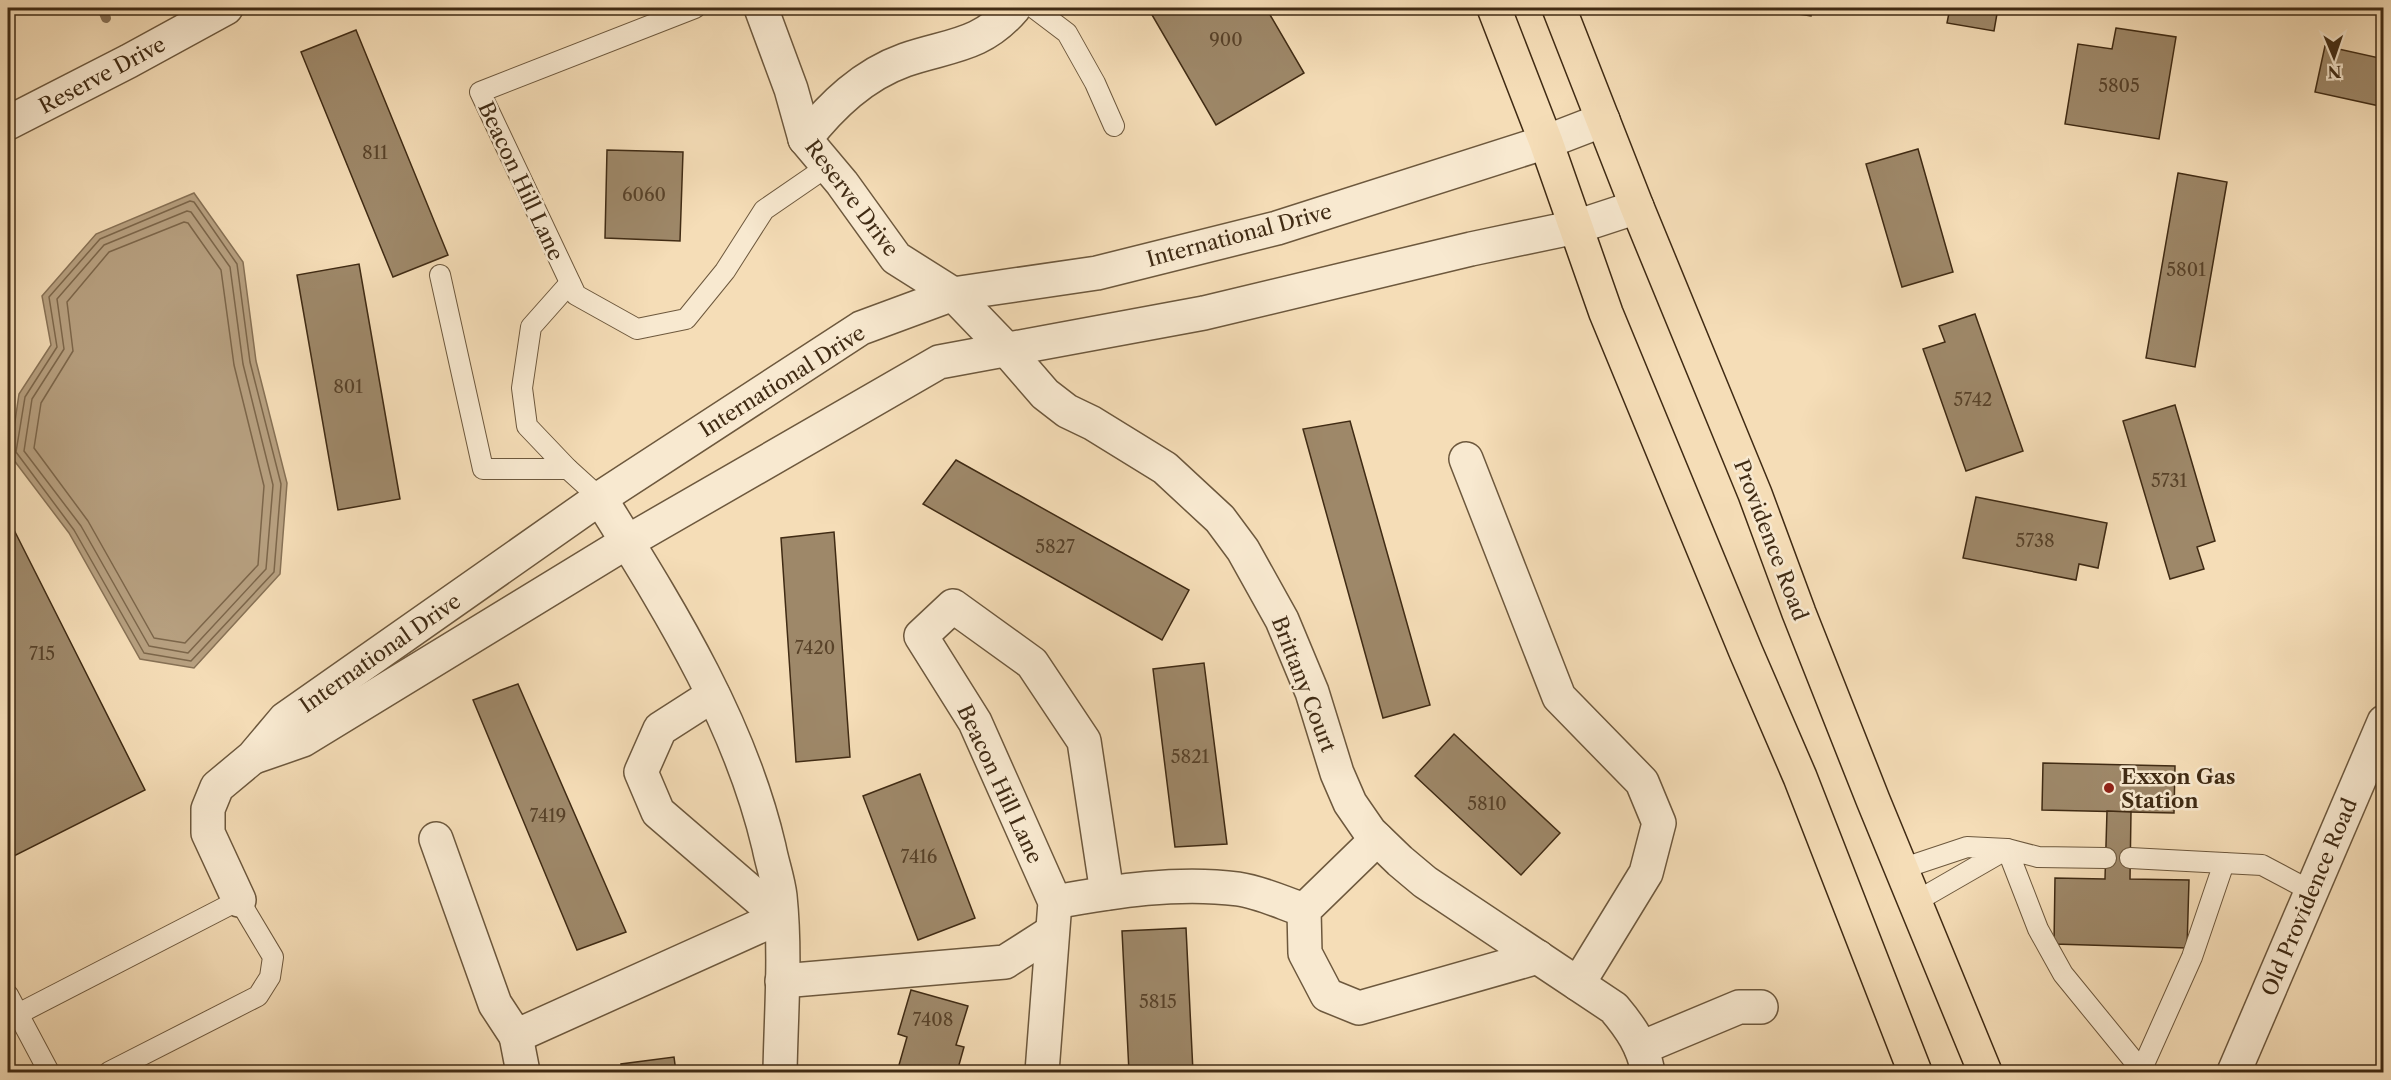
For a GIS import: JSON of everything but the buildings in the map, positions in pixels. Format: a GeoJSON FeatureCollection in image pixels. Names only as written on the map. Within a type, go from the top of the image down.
{"type":"FeatureCollection","features":[{"type":"Feature","properties":{"kind":"main road"},"geometry":{"type":"LineString","coordinates":[[1494,8],[1546,142],[1606,313],[1800,777],[1915,1072]]}},
{"type":"Feature","properties":{"kind":"main road","name":"Providence Road"},"geometry":{"type":"LineString","coordinates":[[1559,8],[1984,1072]]}},
{"type":"Feature","properties":{"kind":"street","name":"Reserve Drive"},"geometry":{"type":"LineString","coordinates":[[8,123],[226,8]]}},
{"type":"Feature","properties":{"kind":"street","name":"Reserve Drive"},"geometry":{"type":"LineString","coordinates":[[762,8],[791,89],[805,139],[828,166],[896,258],[953,294]]}},
{"type":"Feature","properties":{"kind":"street"},"geometry":{"type":"LineString","coordinates":[[805,139],[827,111],[867,78],[904,60],[964,45],[988,31],[1014,8]]}},
{"type":"Feature","properties":{"kind":"street","name":"International Drive"},"geometry":{"type":"LineString","coordinates":[[239,900],[208,833],[208,809],[218,787],[253,757],[285,719],[600,498],[861,328],[953,294],[1097,273],[1277,228],[1546,142],[1603,120]]}},
{"type":"Feature","properties":{"kind":"street","name":"International Drive"},"geometry":{"type":"LineString","coordinates":[[253,757],[303,740],[627,542],[939,362],[1204,313],[1471,249],[1576,227],[1637,207]]}},
{"type":"Feature","properties":{"kind":"street","name":"Brittany Court"},"geometry":{"type":"LineString","coordinates":[[953,294],[1046,394],[1067,411],[1092,423],[1165,468],[1220,519],[1243,550],[1282,620],[1312,692],[1337,773],[1350,802],[1377,839],[1425,882],[1614,1008],[1633,1030],[1645,1060]]}},
{"type":"Feature","properties":{"kind":"street"},"geometry":{"type":"LineString","coordinates":[[1466,459],[1560,697],[1642,782],[1659,823],[1646,873],[1578,984]]}},
{"type":"Feature","properties":{"kind":"street"},"geometry":{"type":"LineString","coordinates":[[600,498],[691,648],[739,750],[762,818],[780,895],[782,981],[780,1072]]}},
{"type":"Feature","properties":{"kind":"street","name":"Beacon Hill Lane"},"geometry":{"type":"LineString","coordinates":[[1042,1072],[1054,917],[975,722],[921,636],[953,606],[1032,663],[1084,741],[1107,893]]}},
{"type":"Feature","properties":{"kind":"street"},"geometry":{"type":"LineString","coordinates":[[713,695],[660,729],[640,772],[658,812],[780,917]]}},
{"type":"Feature","properties":{"kind":"street","name":"Old Providence Road"},"geometry":{"type":"LineString","coordinates":[[2234,1072],[2384,722]]}},
{"type":"Feature","properties":{"kind":"street"},"geometry":{"type":"LineString","coordinates":[[436,839],[495,1004],[516,1036],[523,1072]]}},
{"type":"Feature","properties":{"kind":"street"},"geometry":{"type":"LineString","coordinates":[[1377,839],[1304,910],[1305,953],[1327,995],[1359,1008],[1538,957]]}},
{"type":"Feature","properties":{"kind":"street"},"geometry":{"type":"LineString","coordinates":[[782,981],[1005,962],[1054,917],[1107,893],[1181,886],[1240,889],[1304,910]]}},
{"type":"Feature","properties":{"kind":"street"},"geometry":{"type":"LineString","coordinates":[[516,1036],[780,917]]}},
{"type":"Feature","properties":{"kind":"street"},"geometry":{"type":"LineString","coordinates":[[1645,1060],[1739,1007],[1761,1007]]}},
{"type":"Feature","properties":{"kind":"lane","name":"Beacon Hill Lane"},"geometry":{"type":"LineString","coordinates":[[570,283],[480,92],[695,8]]}},
{"type":"Feature","properties":{"kind":"lane"},"geometry":{"type":"LineString","coordinates":[[1034,8],[1067,33],[1095,83],[1114,126]]}},
{"type":"Feature","properties":{"kind":"lane"},"geometry":{"type":"LineString","coordinates":[[600,498],[568,469],[527,426],[522,388],[531,327],[570,283],[576,295],[637,329],[686,319],[724,271],[764,210],[828,166]]}},
{"type":"Feature","properties":{"kind":"lane"},"geometry":{"type":"LineString","coordinates":[[440,275],[483,469],[568,469]]}},
{"type":"Feature","properties":{"kind":"lane"},"geometry":{"type":"LineString","coordinates":[[1901,869],[1967,847],[2007,849],[2038,857],[2106,858]]}},
{"type":"Feature","properties":{"kind":"lane"},"geometry":{"type":"LineString","coordinates":[[1915,902],[2007,849]]}},
{"type":"Feature","properties":{"kind":"lane"},"geometry":{"type":"LineString","coordinates":[[2007,849],[2038,929],[2063,974],[2142,1072],[2192,957],[2224,863]]}},
{"type":"Feature","properties":{"kind":"lane"},"geometry":{"type":"LineString","coordinates":[[2130,858],[2262,865],[2311,891]]}},
{"type":"Feature","properties":{"kind":"lane"},"geometry":{"type":"LineString","coordinates":[[18,1014],[239,900],[273,957],[270,977],[258,996],[110,1072]]}},
{"type":"Feature","properties":{"kind":"lane"},"geometry":{"type":"LineString","coordinates":[[8,995],[49,1072]]}},
{"type":"Feature","properties":{"kind":"water"},"geometry":{"type":"Polygon","coordinates":[[[194,193],[243,262],[256,361],[287,483],[280,574],[194,668],[140,659],[69,533],[10,455],[19,394],[51,345],[42,296],[96,234],[194,193]]]}},
{"type":"Feature","properties":{"kind":"waterway"},"geometry":{"type":"LineString","coordinates":[[102,8],[106,18]]}},
{"type":"Feature","properties":{"kind":"place","name":"Exxon Gas Station"},"geometry":{"type":"Point","coordinates":[2109,788]}}]}
